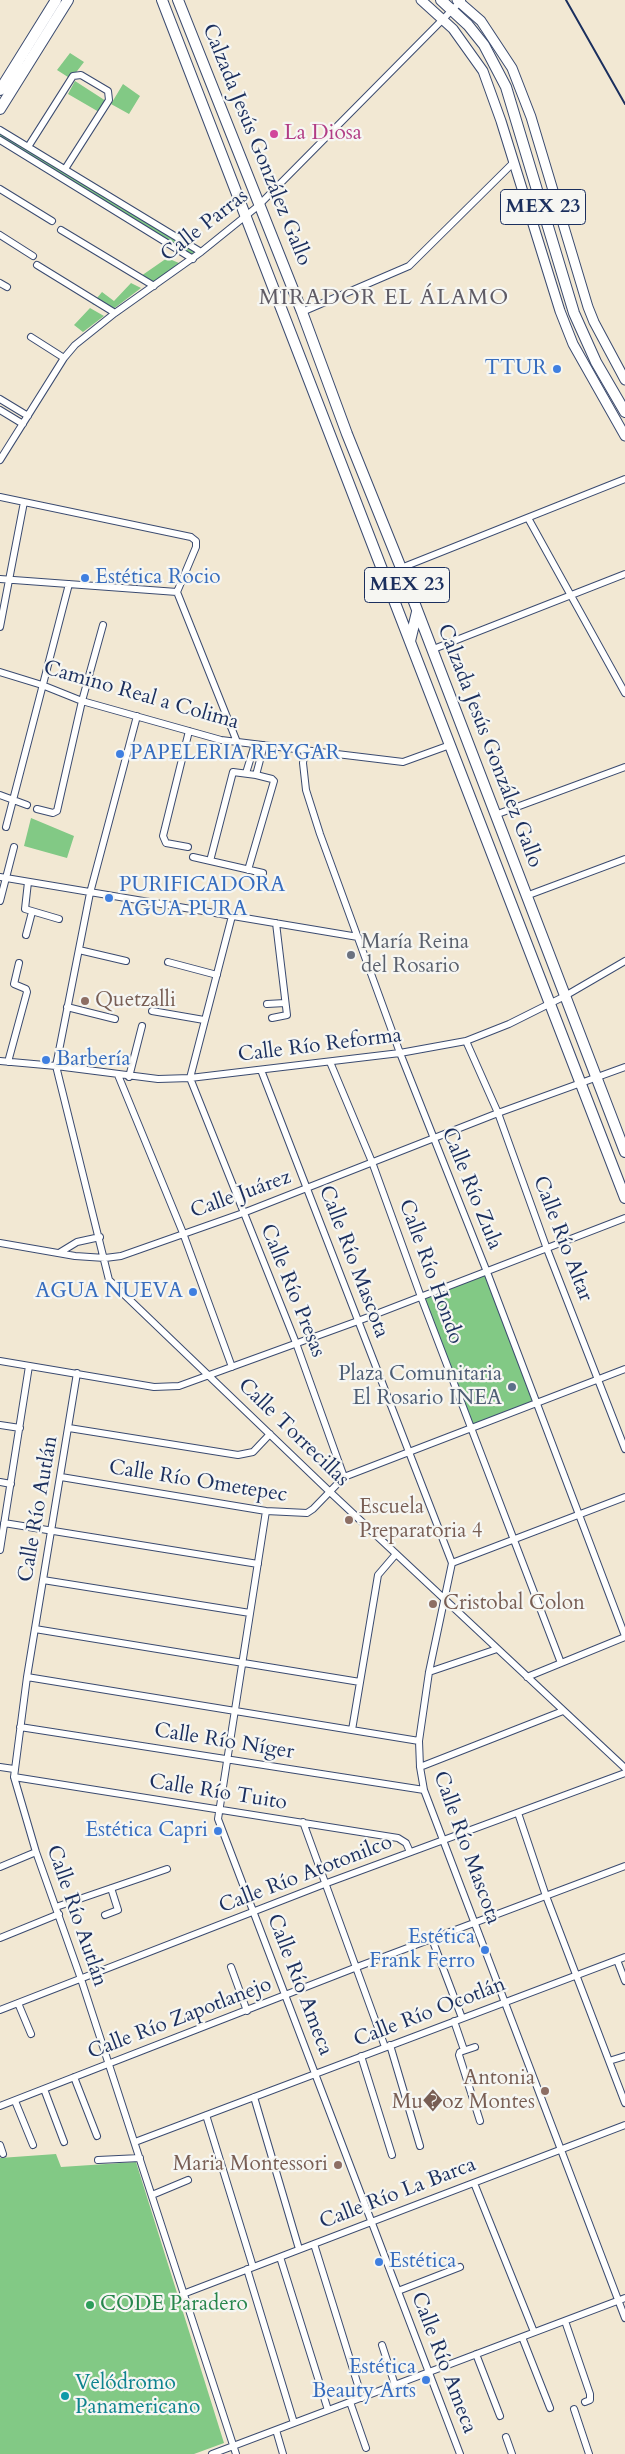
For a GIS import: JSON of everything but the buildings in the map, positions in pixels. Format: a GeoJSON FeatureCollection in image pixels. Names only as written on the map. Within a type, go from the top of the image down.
{"type":"FeatureCollection","features":[{"type":"Feature","properties":{"kind":"main road"},"geometry":{"type":"LineString","coordinates":[[0,90],[56,0]]}},
{"type":"Feature","properties":{"kind":"main road"},"geometry":{"type":"LineString","coordinates":[[0,109],[68,0]]}},
{"type":"Feature","properties":{"kind":"main road","name":"Calzada Jesús González Gallo"},"geometry":{"type":"LineString","coordinates":[[162,0],[625,1198]]}},
{"type":"Feature","properties":{"kind":"main road","name":"Calzada Jesús González Gallo"},"geometry":{"type":"LineString","coordinates":[[178,0],[258,206],[302,312],[347,434],[401,568],[625,1152]]}},
{"type":"Feature","properties":{"kind":"main road"},"geometry":{"type":"LineString","coordinates":[[421,0],[442,18],[463,42],[483,71],[567,329],[625,436]]}},
{"type":"Feature","properties":{"kind":"main road","name":"MEX 23"},"geometry":{"type":"LineString","coordinates":[[440,0],[458,3],[484,45],[506,87],[516,115],[574,313],[596,362],[625,412]]}},
{"type":"Feature","properties":{"kind":"main road"},"geometry":{"type":"LineString","coordinates":[[458,3],[481,21],[512,68],[530,117],[588,307],[625,380]]}},
{"type":"Feature","properties":{"kind":"main road"},"geometry":{"type":"LineString","coordinates":[[410,641],[417,612]]}},
{"type":"Feature","properties":{"kind":"street","name":"Calle Parras"},"geometry":{"type":"LineString","coordinates":[[0,460],[64,358],[82,339],[115,313],[193,259],[258,206],[458,3]]}},
{"type":"Feature","properties":{"kind":"street"},"geometry":{"type":"LineString","coordinates":[[28,147],[73,76],[81,75],[108,91],[109,100],[65,169]]}},
{"type":"Feature","properties":{"kind":"street"},"geometry":{"type":"LineString","coordinates":[[0,130],[201,252]]}},
{"type":"Feature","properties":{"kind":"street"},"geometry":{"type":"LineString","coordinates":[[0,140],[193,259]]}},
{"type":"Feature","properties":{"kind":"street"},"geometry":{"type":"LineString","coordinates":[[302,312],[410,266],[514,163]]}},
{"type":"Feature","properties":{"kind":"street"},"geometry":{"type":"LineString","coordinates":[[0,189],[52,221]]}},
{"type":"Feature","properties":{"kind":"street"},"geometry":{"type":"LineString","coordinates":[[62,230],[154,286]]}},
{"type":"Feature","properties":{"kind":"street"},"geometry":{"type":"LineString","coordinates":[[0,235],[33,256]]}},
{"type":"Feature","properties":{"kind":"street"},"geometry":{"type":"LineString","coordinates":[[36,265],[115,313]]}},
{"type":"Feature","properties":{"kind":"street"},"geometry":{"type":"LineString","coordinates":[[0,283],[7,287]]}},
{"type":"Feature","properties":{"kind":"street"},"geometry":{"type":"LineString","coordinates":[[31,337],[64,358]]}},
{"type":"Feature","properties":{"kind":"street"},"geometry":{"type":"LineString","coordinates":[[1,401],[28,416]]}},
{"type":"Feature","properties":{"kind":"street"},"geometry":{"type":"LineString","coordinates":[[0,410],[22,424]]}},
{"type":"Feature","properties":{"kind":"street"},"geometry":{"type":"LineString","coordinates":[[401,568],[625,479]]}},
{"type":"Feature","properties":{"kind":"street"},"geometry":{"type":"LineString","coordinates":[[0,497],[190,537],[196,541],[196,547],[177,592],[237,742]]}},
{"type":"Feature","properties":{"kind":"street"},"geometry":{"type":"LineString","coordinates":[[0,627],[24,502]]}},
{"type":"Feature","properties":{"kind":"street"},"geometry":{"type":"LineString","coordinates":[[528,518],[625,693]]}},
{"type":"Feature","properties":{"kind":"street"},"geometry":{"type":"LineString","coordinates":[[431,650],[625,574]]}},
{"type":"Feature","properties":{"kind":"street"},"geometry":{"type":"LineString","coordinates":[[0,579],[177,592]]}},
{"type":"Feature","properties":{"kind":"street"},"geometry":{"type":"LineString","coordinates":[[6,827],[69,584]]}},
{"type":"Feature","properties":{"kind":"street"},"geometry":{"type":"LineString","coordinates":[[37,809],[53,813],[57,811],[82,701],[103,625]]}},
{"type":"Feature","properties":{"kind":"street","name":"Camino Real a Colima"},"geometry":{"type":"LineString","coordinates":[[0,672],[42,685],[82,701],[189,731],[237,742],[403,762],[450,745]]}},
{"type":"Feature","properties":{"kind":"street"},"geometry":{"type":"LineString","coordinates":[[56,1066],[90,893],[137,716]]}},
{"type":"Feature","properties":{"kind":"street"},"geometry":{"type":"LineString","coordinates":[[188,848],[166,843],[163,836],[189,731]]}},
{"type":"Feature","properties":{"kind":"street"},"geometry":{"type":"LineString","coordinates":[[246,773],[255,744]]}},
{"type":"Feature","properties":{"kind":"street"},"geometry":{"type":"LineString","coordinates":[[256,775],[264,745]]}},
{"type":"Feature","properties":{"kind":"street","name":"Calle Río Zula"},"geometry":{"type":"LineString","coordinates":[[305,750],[304,777],[307,796],[400,1053],[487,1272],[625,1637]]}},
{"type":"Feature","properties":{"kind":"street"},"geometry":{"type":"LineString","coordinates":[[495,816],[625,767]]}},
{"type":"Feature","properties":{"kind":"street"},"geometry":{"type":"LineString","coordinates":[[210,861],[232,772],[273,779],[248,870]]}},
{"type":"Feature","properties":{"kind":"street"},"geometry":{"type":"LineString","coordinates":[[0,794],[27,805]]}},
{"type":"Feature","properties":{"kind":"street"},"geometry":{"type":"LineString","coordinates":[[0,901],[3,877],[14,847]]}},
{"type":"Feature","properties":{"kind":"street"},"geometry":{"type":"LineString","coordinates":[[193,857],[263,873]]}},
{"type":"Feature","properties":{"kind":"street"},"geometry":{"type":"LineString","coordinates":[[526,896],[625,858]]}},
{"type":"Feature","properties":{"kind":"street"},"geometry":{"type":"LineString","coordinates":[[3,877],[358,937]]}},
{"type":"Feature","properties":{"kind":"street"},"geometry":{"type":"LineString","coordinates":[[28,882],[24,907],[32,912],[59,919]]}},
{"type":"Feature","properties":{"kind":"street"},"geometry":{"type":"LineString","coordinates":[[26,936],[32,912]]}},
{"type":"Feature","properties":{"kind":"street"},"geometry":{"type":"LineString","coordinates":[[190,1078],[232,916]]}},
{"type":"Feature","properties":{"kind":"street"},"geometry":{"type":"LineString","coordinates":[[272,1018],[286,1015],[276,924]]}},
{"type":"Feature","properties":{"kind":"street"},"geometry":{"type":"LineString","coordinates":[[79,950],[126,961]]}},
{"type":"Feature","properties":{"kind":"street","name":"Calle Río Reforma"},"geometry":{"type":"LineString","coordinates":[[0,1061],[56,1066],[129,1077],[190,1078],[400,1053],[466,1041],[509,1024],[565,996],[625,961]]}},
{"type":"Feature","properties":{"kind":"street"},"geometry":{"type":"LineString","coordinates":[[168,962],[217,974]]}},
{"type":"Feature","properties":{"kind":"street"},"geometry":{"type":"LineString","coordinates":[[8,1062],[27,992],[26,989],[14,984],[19,963]]}},
{"type":"Feature","properties":{"kind":"street"},"geometry":{"type":"LineString","coordinates":[[267,1004],[285,1003]]}},
{"type":"Feature","properties":{"kind":"street"},"geometry":{"type":"LineString","coordinates":[[68,1007],[115,1019]]}},
{"type":"Feature","properties":{"kind":"street"},"geometry":{"type":"LineString","coordinates":[[152,1012],[204,1020]]}},
{"type":"Feature","properties":{"kind":"street"},"geometry":{"type":"LineString","coordinates":[[129,1077],[142,1026]]}},
{"type":"Feature","properties":{"kind":"street","name":"Calle Río Altar"},"geometry":{"type":"LineString","coordinates":[[466,1041],[498,1114],[547,1248],[625,1450]]}},
{"type":"Feature","properties":{"kind":"street","name":"Calle Río Hondo"},"geometry":{"type":"LineString","coordinates":[[330,1062],[372,1162],[421,1297],[561,1663]]}},
{"type":"Feature","properties":{"kind":"street","name":"Calle Torrecillas"},"geometry":{"type":"LineString","coordinates":[[56,1066],[100,1237],[109,1280],[330,1492],[625,1768]]}},
{"type":"Feature","properties":{"kind":"street","name":"Calle Juárez"},"geometry":{"type":"LineString","coordinates":[[0,1244],[59,1254],[105,1258],[121,1256],[243,1213],[433,1138],[625,1067]]}},
{"type":"Feature","properties":{"kind":"street","name":"Calle Río Mascota"},"geometry":{"type":"LineString","coordinates":[[261,1070],[452,1564],[443,1598],[429,1672],[419,1741],[420,1767],[424,1790],[561,2150],[622,2299],[625,2318]]}},
{"type":"Feature","properties":{"kind":"street"},"geometry":{"type":"LineString","coordinates":[[118,1075],[183,1233],[232,1367]]}},
{"type":"Feature","properties":{"kind":"street","name":"Calle Río Presas"},"geometry":{"type":"LineString","coordinates":[[190,1078],[296,1343],[344,1477]]}},
{"type":"Feature","properties":{"kind":"street"},"geometry":{"type":"LineString","coordinates":[[0,1361],[162,1388],[187,1384],[358,1321],[625,1218]]}},
{"type":"Feature","properties":{"kind":"street"},"geometry":{"type":"LineString","coordinates":[[59,1254],[77,1242],[100,1237]]}},
{"type":"Feature","properties":{"kind":"street"},"geometry":{"type":"LineString","coordinates":[[0,1550],[29,1366]]}},
{"type":"Feature","properties":{"kind":"street","name":"Calle Río Ometepec"},"geometry":{"type":"LineString","coordinates":[[61,1477],[266,1511],[307,1513],[344,1477],[625,1369]]}},
{"type":"Feature","properties":{"kind":"street","name":"Calle Río Autlán"},"geometry":{"type":"LineString","coordinates":[[78,1373],[35,1629],[14,1777],[36,1852],[82,1979],[236,2454]]}},
{"type":"Feature","properties":{"kind":"street"},"geometry":{"type":"LineString","coordinates":[[0,1425],[20,1428]]}},
{"type":"Feature","properties":{"kind":"street"},"geometry":{"type":"LineString","coordinates":[[69,1428],[238,1456],[253,1452],[270,1434]]}},
{"type":"Feature","properties":{"kind":"street"},"geometry":{"type":"LineString","coordinates":[[0,1482],[10,1484]]}},
{"type":"Feature","properties":{"kind":"street"},"geometry":{"type":"LineString","coordinates":[[452,1564],[625,1497]]}},
{"type":"Feature","properties":{"kind":"street","name":"Calle Río Ameca"},"geometry":{"type":"LineString","coordinates":[[266,1511],[218,1819],[460,2454]]}},
{"type":"Feature","properties":{"kind":"street"},"geometry":{"type":"LineString","coordinates":[[4,1523],[258,1564]]}},
{"type":"Feature","properties":{"kind":"street"},"geometry":{"type":"LineString","coordinates":[[352,1730],[378,1575],[396,1554]]}},
{"type":"Feature","properties":{"kind":"street"},"geometry":{"type":"LineString","coordinates":[[44,1580],[250,1613]]}},
{"type":"Feature","properties":{"kind":"street"},"geometry":{"type":"LineString","coordinates":[[35,1629],[360,1682]]}},
{"type":"Feature","properties":{"kind":"street"},"geometry":{"type":"LineString","coordinates":[[527,1676],[625,1637]]}},
{"type":"Feature","properties":{"kind":"street"},"geometry":{"type":"LineString","coordinates":[[429,1672],[497,1649]]}},
{"type":"Feature","properties":{"kind":"street"},"geometry":{"type":"LineString","coordinates":[[28,1677],[419,1741]]}},
{"type":"Feature","properties":{"kind":"street"},"geometry":{"type":"LineString","coordinates":[[420,1767],[563,1711]]}},
{"type":"Feature","properties":{"kind":"street","name":"Calle Río Níger"},"geometry":{"type":"LineString","coordinates":[[20,1727],[424,1790]]}},
{"type":"Feature","properties":{"kind":"street"},"geometry":{"type":"LineString","coordinates":[[0,1767],[14,1769]]}},
{"type":"Feature","properties":{"kind":"street","name":"Calle Río Atotonilco"},"geometry":{"type":"LineString","coordinates":[[0,2010],[326,1883],[625,1773]]}},
{"type":"Feature","properties":{"kind":"street","name":"Calle Río Tuito"},"geometry":{"type":"LineString","coordinates":[[14,1777],[398,1838],[406,1843],[410,1852]]}},
{"type":"Feature","properties":{"kind":"street"},"geometry":{"type":"LineString","coordinates":[[518,1812],[546,1896],[625,2103]]}},
{"type":"Feature","properties":{"kind":"street"},"geometry":{"type":"LineString","coordinates":[[303,1822],[388,2046],[420,2146]]}},
{"type":"Feature","properties":{"kind":"street"},"geometry":{"type":"LineString","coordinates":[[0,1867],[36,1852]]}},
{"type":"Feature","properties":{"kind":"street","name":"Calle Río Zapotlanejo"},"geometry":{"type":"LineString","coordinates":[[0,2106],[357,1967],[625,1866]]}},
{"type":"Feature","properties":{"kind":"street"},"geometry":{"type":"LineString","coordinates":[[0,1938],[111,1888],[167,1868]]}},
{"type":"Feature","properties":{"kind":"street"},"geometry":{"type":"LineString","coordinates":[[105,1915],[118,1910],[111,1888]]}},
{"type":"Feature","properties":{"kind":"street"},"geometry":{"type":"LineString","coordinates":[[432,1939],[462,2018]]}},
{"type":"Feature","properties":{"kind":"street","name":"Calle Río Ocotlán"},"geometry":{"type":"LineString","coordinates":[[135,2142],[625,1957]]}},
{"type":"Feature","properties":{"kind":"street"},"geometry":{"type":"LineString","coordinates":[[617,1960],[625,1981]]}},
{"type":"Feature","properties":{"kind":"street"},"geometry":{"type":"LineString","coordinates":[[231,1967],[247,2010]]}},
{"type":"Feature","properties":{"kind":"street"},"geometry":{"type":"LineString","coordinates":[[18,2003],[31,2034]]}},
{"type":"Feature","properties":{"kind":"street"},"geometry":{"type":"LineString","coordinates":[[454,2021],[464,2050]]}},
{"type":"Feature","properties":{"kind":"street"},"geometry":{"type":"LineString","coordinates":[[475,2047],[464,2050],[459,2056],[480,2122]]}},
{"type":"Feature","properties":{"kind":"street"},"geometry":{"type":"LineString","coordinates":[[361,2056],[392,2155]]}},
{"type":"Feature","properties":{"kind":"street"},"geometry":{"type":"LineString","coordinates":[[609,2061],[625,2056]]}},
{"type":"Feature","properties":{"kind":"street"},"geometry":{"type":"LineString","coordinates":[[74,2078],[97,2136]]}},
{"type":"Feature","properties":{"kind":"street"},"geometry":{"type":"LineString","coordinates":[[44,2090],[64,2142]]}},
{"type":"Feature","properties":{"kind":"street"},"geometry":{"type":"LineString","coordinates":[[254,2097],[300,2249]]}},
{"type":"Feature","properties":{"kind":"street"},"geometry":{"type":"LineString","coordinates":[[15,2101],[33,2146]]}},
{"type":"Feature","properties":{"kind":"street"},"geometry":{"type":"LineString","coordinates":[[206,2115],[294,2423]]}},
{"type":"Feature","properties":{"kind":"street","name":"Calle Río La Barca"},"geometry":{"type":"LineString","coordinates":[[183,2294],[625,2125]]}},
{"type":"Feature","properties":{"kind":"street"},"geometry":{"type":"LineString","coordinates":[[0,2145],[3,2154]]}},
{"type":"Feature","properties":{"kind":"street"},"geometry":{"type":"LineString","coordinates":[[98,2160],[140,2158]]}},
{"type":"Feature","properties":{"kind":"street"},"geometry":{"type":"LineString","coordinates":[[152,2196],[188,2180]]}},
{"type":"Feature","properties":{"kind":"street"},"geometry":{"type":"LineString","coordinates":[[474,2183],[534,2332]]}},
{"type":"Feature","properties":{"kind":"street"},"geometry":{"type":"LineString","coordinates":[[314,2244],[362,2398]]}},
{"type":"Feature","properties":{"kind":"street"},"geometry":{"type":"LineString","coordinates":[[280,2257],[328,2410]]}},
{"type":"Feature","properties":{"kind":"street"},"geometry":{"type":"LineString","coordinates":[[398,2291],[460,2267]]}},
{"type":"Feature","properties":{"kind":"street"},"geometry":{"type":"LineString","coordinates":[[212,2454],[622,2299]]}},
{"type":"Feature","properties":{"kind":"street"},"geometry":{"type":"LineString","coordinates":[[565,2321],[591,2396],[590,2400],[585,2402]]}},
{"type":"Feature","properties":{"kind":"street"},"geometry":{"type":"LineString","coordinates":[[522,2337],[550,2408]]}},
{"type":"Feature","properties":{"kind":"street"},"geometry":{"type":"LineString","coordinates":[[382,2345],[396,2385]]}},
{"type":"Feature","properties":{"kind":"street"},"geometry":{"type":"LineString","coordinates":[[476,2354],[500,2416]]}},
{"type":"Feature","properties":{"kind":"street"},"geometry":{"type":"LineString","coordinates":[[350,2402],[366,2448]]}},
{"type":"Feature","properties":{"kind":"street"},"geometry":{"type":"LineString","coordinates":[[574,2408],[589,2454]]}},
{"type":"Feature","properties":{"kind":"street"},"geometry":{"type":"LineString","coordinates":[[276,2430],[283,2454]]}},
{"type":"Feature","properties":{"kind":"street"},"geometry":{"type":"LineString","coordinates":[[506,2437],[512,2454]]}},
{"type":"Feature","properties":{"kind":"green space"},"geometry":{"type":"Polygon","coordinates":[[[70,53],[84,62],[71,79],[57,70],[70,53]]]}},
{"type":"Feature","properties":{"kind":"green space"},"geometry":{"type":"Polygon","coordinates":[[[75,81],[106,101],[99,112],[68,94],[75,81]]]}},
{"type":"Feature","properties":{"kind":"green space"},"geometry":{"type":"Polygon","coordinates":[[[123,84],[140,96],[129,114],[111,104],[123,84]]]}},
{"type":"Feature","properties":{"kind":"green space"},"geometry":{"type":"Polygon","coordinates":[[[0,130],[197,253],[192,256],[0,138],[0,130]]]}},
{"type":"Feature","properties":{"kind":"green space"},"geometry":{"type":"Polygon","coordinates":[[[167,258],[179,263],[153,283],[141,276],[167,258]]]}},
{"type":"Feature","properties":{"kind":"green space"},"geometry":{"type":"Polygon","coordinates":[[[131,283],[141,288],[112,310],[92,304],[102,292],[114,301],[131,283]]]}},
{"type":"Feature","properties":{"kind":"green space"},"geometry":{"type":"Polygon","coordinates":[[[90,308],[104,316],[83,332],[74,325],[90,308]]]}},
{"type":"Feature","properties":{"kind":"green space"},"geometry":{"type":"Polygon","coordinates":[[[31,818],[74,836],[67,858],[24,846],[31,818]]]}},
{"type":"Feature","properties":{"kind":"green space"},"geometry":{"type":"Polygon","coordinates":[[[486,1274],[534,1402],[472,1426],[424,1298],[486,1274]]]}},
{"type":"Feature","properties":{"kind":"green space","name":"CODE Paradero"},"geometry":{"type":"Polygon","coordinates":[[[56,2154],[61,2167],[136,2162],[224,2443],[194,2454],[0,2454],[0,2158],[56,2154]]]}},
{"type":"Feature","properties":{"kind":"railway"},"geometry":{"type":"LineString","coordinates":[[566,0],[625,104]]}},
{"type":"Feature","properties":{"kind":"place","name":"La Diosa"},"geometry":{"type":"Point","coordinates":[274,134]}},
{"type":"Feature","properties":{"kind":"place","name":"TTUR"},"geometry":{"type":"Point","coordinates":[557,369]}},
{"type":"Feature","properties":{"kind":"place","name":"Estética Rocio"},"geometry":{"type":"Point","coordinates":[85,578]}},
{"type":"Feature","properties":{"kind":"place","name":"PAPELERIA REYGAR"},"geometry":{"type":"Point","coordinates":[120,754]}},
{"type":"Feature","properties":{"kind":"place","name":"PURIFICADORA AGUA PURA"},"geometry":{"type":"Point","coordinates":[109,898]}},
{"type":"Feature","properties":{"kind":"place","name":"María Reina del Rosario"},"geometry":{"type":"Point","coordinates":[351,955]}},
{"type":"Feature","properties":{"kind":"place","name":"Quetzalli"},"geometry":{"type":"Point","coordinates":[85,1001]}},
{"type":"Feature","properties":{"kind":"place","name":"Barbería"},"geometry":{"type":"Point","coordinates":[46,1060]}},
{"type":"Feature","properties":{"kind":"place","name":"AGUA NUEVA"},"geometry":{"type":"Point","coordinates":[193,1292]}},
{"type":"Feature","properties":{"kind":"place","name":"Plaza Comunitaria El Rosario INEA"},"geometry":{"type":"Point","coordinates":[512,1387]}},
{"type":"Feature","properties":{"kind":"place","name":"Escuela Preparatoria 4"},"geometry":{"type":"Point","coordinates":[349,1520]}},
{"type":"Feature","properties":{"kind":"place","name":"Cristobal Colon"},"geometry":{"type":"Point","coordinates":[433,1604]}},
{"type":"Feature","properties":{"kind":"place","name":"Estética Capri"},"geometry":{"type":"Point","coordinates":[218,1831]}},
{"type":"Feature","properties":{"kind":"place","name":"Estética Frank Ferro"},"geometry":{"type":"Point","coordinates":[485,1950]}},
{"type":"Feature","properties":{"kind":"place","name":"Antonia Mu�oz Montes"},"geometry":{"type":"Point","coordinates":[545,2091]}},
{"type":"Feature","properties":{"kind":"place","name":"Maria Montessori"},"geometry":{"type":"Point","coordinates":[338,2165]}},
{"type":"Feature","properties":{"kind":"place","name":"Estética"},"geometry":{"type":"Point","coordinates":[379,2262]}},
{"type":"Feature","properties":{"kind":"place","name":"CODE Paradero"},"geometry":{"type":"Point","coordinates":[90,2305]}},
{"type":"Feature","properties":{"kind":"place","name":"Estética Beauty Arts"},"geometry":{"type":"Point","coordinates":[426,2380]}},
{"type":"Feature","properties":{"kind":"place","name":"Velódromo Panamericano"},"geometry":{"type":"Point","coordinates":[65,2396]}},
{"type":"Feature","properties":{"kind":"district","name":"MIRADOR EL ÁLAMO"},"geometry":{"type":"Point","coordinates":[384,299]}}]}
